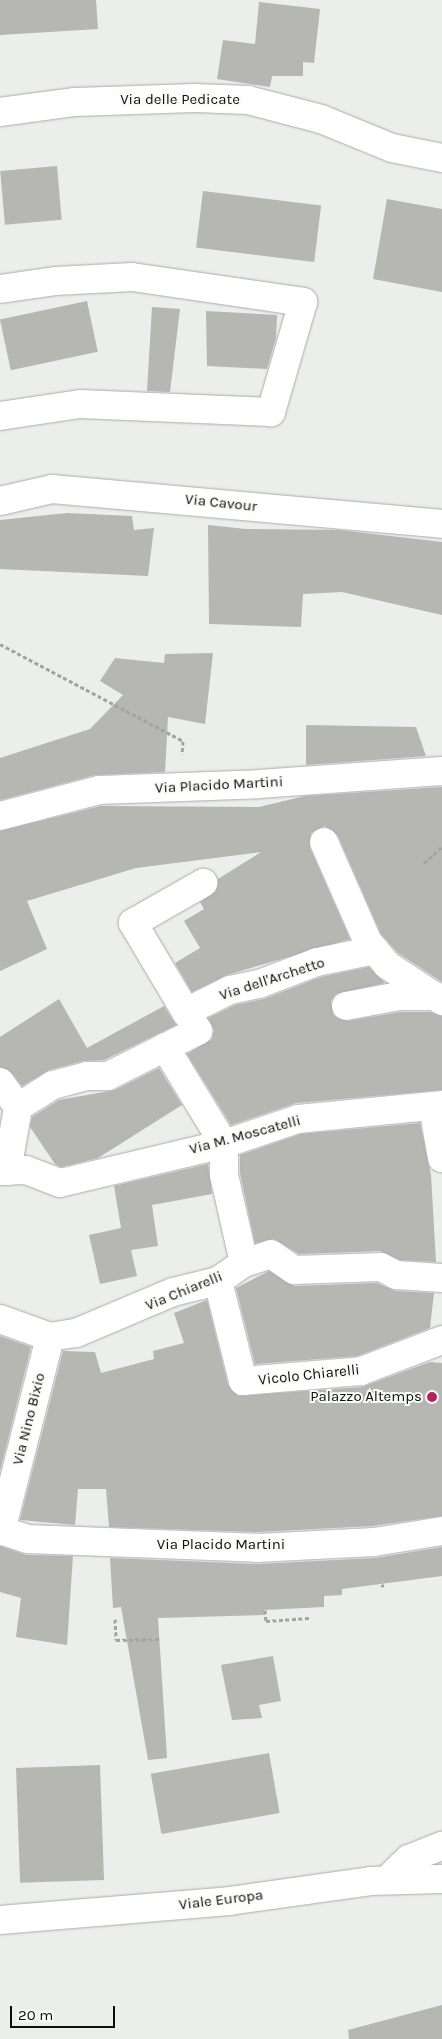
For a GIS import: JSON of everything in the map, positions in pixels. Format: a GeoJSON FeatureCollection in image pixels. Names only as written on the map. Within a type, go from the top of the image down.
{"type":"FeatureCollection","features":[{"type":"Feature","properties":{"kind":"street","name":"Via delle Pedicate"},"geometry":{"type":"LineString","coordinates":[[0,112],[75,102],[195,98],[248,100],[321,119],[392,148],[442,158]]}},
{"type":"Feature","properties":{"kind":"street"},"geometry":{"type":"LineString","coordinates":[[0,289],[56,281],[132,277],[303,302],[271,412],[80,404],[0,416]]}},
{"type":"Feature","properties":{"kind":"street","name":"Via Cavour"},"geometry":{"type":"LineString","coordinates":[[0,501],[52,490],[442,524]]}},
{"type":"Feature","properties":{"kind":"street","name":"Via Placido Martini"},"geometry":{"type":"LineString","coordinates":[[0,816],[99,790],[179,788],[442,771]]}},
{"type":"Feature","properties":{"kind":"street"},"geometry":{"type":"LineString","coordinates":[[324,842],[368,942],[387,965],[439,999]]}},
{"type":"Feature","properties":{"kind":"street"},"geometry":{"type":"LineString","coordinates":[[4,1171],[18,1107],[53,1085],[87,1076],[108,1076],[198,1031],[133,924],[203,884]]}},
{"type":"Feature","properties":{"kind":"street","name":"Via dell'Archetto"},"geometry":{"type":"LineString","coordinates":[[186,1012],[230,990],[259,984],[317,962],[375,950]]}},
{"type":"Feature","properties":{"kind":"street"},"geometry":{"type":"LineString","coordinates":[[346,1006],[399,996],[439,999]]}},
{"type":"Feature","properties":{"kind":"street"},"geometry":{"type":"LineString","coordinates":[[166,1047],[224,1144],[224,1175],[244,1263]]}},
{"type":"Feature","properties":{"kind":"street"},"geometry":{"type":"LineString","coordinates":[[0,1082],[18,1107]]}},
{"type":"Feature","properties":{"kind":"street"},"geometry":{"type":"LineString","coordinates":[[438,1106],[442,1158]]}},
{"type":"Feature","properties":{"kind":"street","name":"Via M. Moscatelli"},"geometry":{"type":"LineString","coordinates":[[4,1171],[26,1170],[60,1183],[224,1144],[298,1119],[438,1106]]}},
{"type":"Feature","properties":{"kind":"street","name":"Via Chiarelli"},"geometry":{"type":"LineString","coordinates":[[50,1337],[98,1327],[174,1292],[218,1281],[244,1263],[271,1254],[294,1270],[381,1267],[396,1275],[442,1278]]}},
{"type":"Feature","properties":{"kind":"street","name":"Vicolo Chiarelli"},"geometry":{"type":"LineString","coordinates":[[218,1281],[243,1381],[361,1371],[442,1340]]}},
{"type":"Feature","properties":{"kind":"street"},"geometry":{"type":"LineString","coordinates":[[0,1319],[50,1337]]}},
{"type":"Feature","properties":{"kind":"street","name":"Via Nino Bixio"},"geometry":{"type":"LineString","coordinates":[[1,1530],[50,1337]]}},
{"type":"Feature","properties":{"kind":"street","name":"Via Placido Martini"},"geometry":{"type":"LineString","coordinates":[[1,1530],[27,1539],[257,1548],[374,1542],[442,1532]]}},
{"type":"Feature","properties":{"kind":"street"},"geometry":{"type":"LineString","coordinates":[[388,1879],[409,1859],[442,1846]]}},
{"type":"Feature","properties":{"kind":"street","name":"Viale Europa"},"geometry":{"type":"LineString","coordinates":[[0,1920],[229,1901],[388,1879],[442,1879]]}},
{"type":"Feature","properties":{"kind":"path"},"geometry":{"type":"LineString","coordinates":[[0,644],[183,741],[179,788]]}},
{"type":"Feature","properties":{"kind":"path"},"geometry":{"type":"LineString","coordinates":[[424,863],[442,847]]}},
{"type":"Feature","properties":{"kind":"path"},"geometry":{"type":"LineString","coordinates":[[265,1610],[266,1621],[309,1618]]}},
{"type":"Feature","properties":{"kind":"path"},"geometry":{"type":"LineString","coordinates":[[116,1619],[116,1640],[160,1639]]}},
{"type":"Feature","properties":{"kind":"building"},"geometry":{"type":"Polygon","coordinates":[[[0,0],[96,0],[98,29],[0,35],[0,0]]]}},
{"type":"Feature","properties":{"kind":"building"},"geometry":{"type":"Polygon","coordinates":[[[259,2],[320,9],[314,63],[303,62],[303,76],[272,76],[270,87],[217,79],[223,40],[255,44],[259,2]]]}},
{"type":"Feature","properties":{"kind":"building"},"geometry":{"type":"Polygon","coordinates":[[[57,166],[62,220],[5,225],[0,171],[57,166]]]}},
{"type":"Feature","properties":{"kind":"building"},"geometry":{"type":"Polygon","coordinates":[[[203,191],[321,206],[314,262],[196,248],[203,191]]]}},
{"type":"Feature","properties":{"kind":"building"},"geometry":{"type":"Polygon","coordinates":[[[387,199],[442,209],[442,292],[373,279],[387,199]]]}},
{"type":"Feature","properties":{"kind":"building"},"geometry":{"type":"Polygon","coordinates":[[[87,301],[98,352],[11,370],[0,319],[87,301]]]}},
{"type":"Feature","properties":{"kind":"building"},"geometry":{"type":"Polygon","coordinates":[[[152,307],[180,309],[170,392],[147,391],[152,307]]]}},
{"type":"Feature","properties":{"kind":"building"},"geometry":{"type":"Polygon","coordinates":[[[206,311],[277,315],[276,338],[267,369],[207,366],[206,311]]]}},
{"type":"Feature","properties":{"kind":"building"},"geometry":{"type":"Polygon","coordinates":[[[67,513],[132,516],[134,530],[154,528],[148,576],[0,569],[0,520],[67,513]]]}},
{"type":"Feature","properties":{"kind":"building"},"geometry":{"type":"Polygon","coordinates":[[[208,525],[246,529],[339,530],[442,542],[442,615],[342,592],[303,594],[301,627],[209,624],[208,525]]]}},
{"type":"Feature","properties":{"kind":"building"},"geometry":{"type":"Polygon","coordinates":[[[213,653],[205,724],[168,717],[165,772],[95,775],[0,800],[0,758],[90,729],[123,695],[100,681],[115,658],[164,663],[165,654],[213,653]]]}},
{"type":"Feature","properties":{"kind":"building"},"geometry":{"type":"Polygon","coordinates":[[[306,725],[416,727],[426,756],[306,765],[306,725]]]}},
{"type":"Feature","properties":{"kind":"building"},"geometry":{"type":"Polygon","coordinates":[[[442,787],[442,982],[398,953],[381,934],[338,836],[325,826],[311,833],[310,848],[350,939],[227,975],[192,992],[175,963],[200,948],[184,921],[204,909],[200,902],[216,891],[218,879],[261,852],[136,868],[27,901],[47,949],[0,971],[0,831],[101,806],[259,807],[305,796],[442,787]]]}},
{"type":"Feature","properties":{"kind":"building"},"geometry":{"type":"Polygon","coordinates":[[[369,967],[385,983],[336,994],[331,1001],[334,1016],[348,1021],[400,1012],[430,1012],[442,1016],[442,1090],[296,1103],[231,1125],[187,1054],[212,1039],[214,1030],[208,1018],[235,1005],[264,999],[321,977],[369,967]]]}},
{"type":"Feature","properties":{"kind":"building"},"geometry":{"type":"Polygon","coordinates":[[[59,999],[87,1048],[164,1006],[176,1025],[104,1060],[83,1061],[49,1070],[22,1086],[12,1073],[0,1067],[0,1037],[59,999]]]}},
{"type":"Feature","properties":{"kind":"building"},"geometry":{"type":"Polygon","coordinates":[[[159,1068],[182,1105],[98,1158],[61,1167],[55,1164],[30,1127],[32,1117],[59,1100],[115,1090],[159,1068]]]}},
{"type":"Feature","properties":{"kind":"building"},"geometry":{"type":"Polygon","coordinates":[[[420,1123],[431,1175],[436,1262],[400,1260],[380,1251],[299,1254],[274,1239],[255,1243],[240,1173],[240,1155],[301,1134],[420,1123]]]}},
{"type":"Feature","properties":{"kind":"building"},"geometry":{"type":"Polygon","coordinates":[[[208,1164],[212,1194],[152,1205],[158,1246],[131,1250],[137,1276],[100,1284],[89,1235],[121,1228],[114,1186],[208,1164]]]}},
{"type":"Feature","properties":{"kind":"building"},"geometry":{"type":"Polygon","coordinates":[[[269,1271],[294,1286],[377,1283],[395,1291],[434,1293],[430,1328],[357,1356],[255,1364],[236,1288],[269,1271]]]}},
{"type":"Feature","properties":{"kind":"building"},"geometry":{"type":"Polygon","coordinates":[[[207,1300],[228,1385],[238,1396],[362,1387],[430,1362],[442,1363],[442,1516],[372,1526],[257,1532],[109,1527],[106,1489],[78,1489],[75,1525],[20,1520],[63,1351],[95,1352],[101,1373],[154,1359],[153,1351],[184,1343],[174,1313],[207,1300]]]}},
{"type":"Feature","properties":{"kind":"building"},"geometry":{"type":"Polygon","coordinates":[[[0,1336],[31,1347],[0,1471],[0,1336]]]}},
{"type":"Feature","properties":{"kind":"building"},"geometry":{"type":"Polygon","coordinates":[[[0,1546],[26,1555],[73,1556],[67,1645],[16,1637],[21,1598],[0,1592],[0,1546]]]}},
{"type":"Feature","properties":{"kind":"building"},"geometry":{"type":"Polygon","coordinates":[[[442,1547],[442,1576],[342,1589],[342,1595],[324,1596],[324,1607],[264,1610],[265,1615],[158,1618],[167,1758],[148,1760],[121,1607],[113,1608],[110,1558],[258,1564],[375,1558],[442,1547]]]}},
{"type":"Feature","properties":{"kind":"building"},"geometry":{"type":"Polygon","coordinates":[[[273,1656],[281,1701],[259,1705],[262,1718],[232,1720],[221,1665],[273,1656]]]}},
{"type":"Feature","properties":{"kind":"building"},"geometry":{"type":"Polygon","coordinates":[[[269,1753],[280,1813],[161,1834],[151,1774],[269,1753]]]}},
{"type":"Feature","properties":{"kind":"building"},"geometry":{"type":"Polygon","coordinates":[[[100,1765],[104,1880],[20,1883],[16,1768],[100,1765]]]}},
{"type":"Feature","properties":{"kind":"building"},"geometry":{"type":"Polygon","coordinates":[[[442,2005],[442,2039],[349,2039],[348,2030],[442,2005]]]}},
{"type":"Feature","properties":{"kind":"place","name":"Palazzo Altemps"},"geometry":{"type":"Point","coordinates":[432,1397]}}]}
